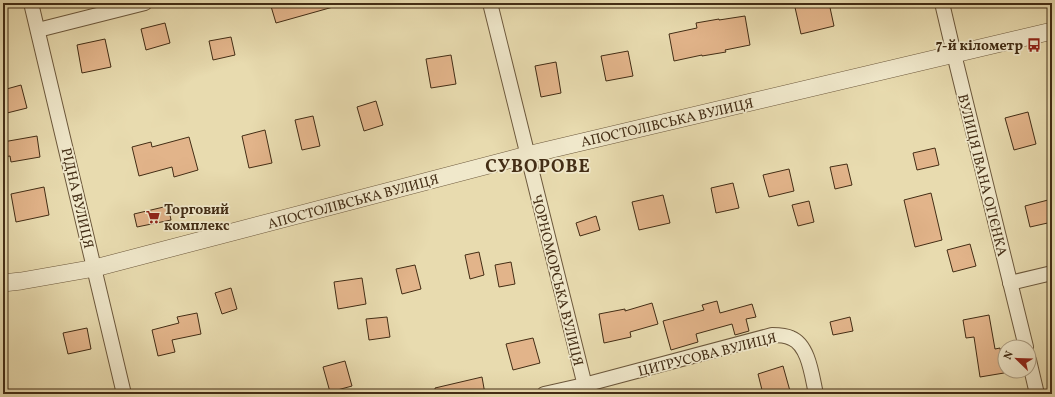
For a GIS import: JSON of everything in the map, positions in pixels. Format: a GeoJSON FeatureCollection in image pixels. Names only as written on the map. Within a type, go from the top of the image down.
{"type":"FeatureCollection","features":[{"type":"Feature","properties":{"kind":"street","name":"РІДНА ВУЛИЦЯ"},"geometry":{"type":"LineString","coordinates":[[31,3],[124,394]]}},
{"type":"Feature","properties":{"kind":"street"},"geometry":{"type":"LineString","coordinates":[[38,30],[145,3]]}},
{"type":"Feature","properties":{"kind":"street","name":"ЧОРНОМОРСЬКА ВУЛИЦЯ"},"geometry":{"type":"LineString","coordinates":[[490,3],[585,389]]}},
{"type":"Feature","properties":{"kind":"street","name":"ВУЛИЦЯ ІВАНА ОГІЄНКА"},"geometry":{"type":"LineString","coordinates":[[942,3],[1024,339]]}},
{"type":"Feature","properties":{"kind":"street","name":"АПОСТОЛІВСЬКА ВУЛИЦЯ"},"geometry":{"type":"LineString","coordinates":[[3,283],[95,268],[527,155],[1052,32]]}},
{"type":"Feature","properties":{"kind":"street"},"geometry":{"type":"LineString","coordinates":[[1010,283],[1052,272]]}},
{"type":"Feature","properties":{"kind":"street","name":"ЦИТРУСОВА ВУЛИЦЯ"},"geometry":{"type":"LineString","coordinates":[[544,394],[585,389],[772,335],[782,335],[792,338],[801,345],[807,356],[816,394]]}},
{"type":"Feature","properties":{"kind":"street"},"geometry":{"type":"LineString","coordinates":[[1033,379],[1037,394]]}},
{"type":"Feature","properties":{"kind":"building"},"geometry":{"type":"Polygon","coordinates":[[[270,3],[332,3],[333,7],[276,23],[270,3]]]}},
{"type":"Feature","properties":{"kind":"building"},"geometry":{"type":"Polygon","coordinates":[[[794,3],[829,3],[834,26],[801,34],[794,3]]]}},
{"type":"Feature","properties":{"kind":"building"},"geometry":{"type":"Polygon","coordinates":[[[745,16],[750,45],[725,50],[726,52],[674,61],[669,34],[697,28],[696,23],[745,16]]]}},
{"type":"Feature","properties":{"kind":"building"},"geometry":{"type":"Polygon","coordinates":[[[165,23],[170,43],[146,50],[141,29],[165,23]]]}},
{"type":"Feature","properties":{"kind":"building"},"geometry":{"type":"Polygon","coordinates":[[[231,37],[235,55],[213,60],[209,41],[231,37]]]}},
{"type":"Feature","properties":{"kind":"building"},"geometry":{"type":"Polygon","coordinates":[[[105,39],[111,67],[82,73],[77,45],[105,39]]]}},
{"type":"Feature","properties":{"kind":"building"},"geometry":{"type":"Polygon","coordinates":[[[628,51],[633,76],[606,81],[601,56],[628,51]]]}},
{"type":"Feature","properties":{"kind":"building"},"geometry":{"type":"Polygon","coordinates":[[[451,55],[456,84],[431,88],[426,59],[451,55]]]}},
{"type":"Feature","properties":{"kind":"building"},"geometry":{"type":"Polygon","coordinates":[[[556,62],[561,93],[541,97],[535,66],[556,62]]]}},
{"type":"Feature","properties":{"kind":"building"},"geometry":{"type":"Polygon","coordinates":[[[21,85],[27,108],[3,114],[3,90],[21,85]]]}},
{"type":"Feature","properties":{"kind":"building"},"geometry":{"type":"Polygon","coordinates":[[[376,101],[383,125],[364,131],[357,107],[376,101]]]}},
{"type":"Feature","properties":{"kind":"building"},"geometry":{"type":"Polygon","coordinates":[[[1028,112],[1036,144],[1014,150],[1005,118],[1028,112]]]}},
{"type":"Feature","properties":{"kind":"building"},"geometry":{"type":"Polygon","coordinates":[[[313,116],[320,146],[302,150],[295,120],[313,116]]]}},
{"type":"Feature","properties":{"kind":"building"},"geometry":{"type":"Polygon","coordinates":[[[265,130],[272,163],[249,168],[242,136],[265,130]]]}},
{"type":"Feature","properties":{"kind":"building"},"geometry":{"type":"Polygon","coordinates":[[[37,136],[40,157],[11,162],[10,156],[3,157],[3,142],[37,136]]]}},
{"type":"Feature","properties":{"kind":"building"},"geometry":{"type":"Polygon","coordinates":[[[189,137],[198,170],[174,177],[172,167],[139,176],[132,147],[151,142],[152,147],[189,137]]]}},
{"type":"Feature","properties":{"kind":"building"},"geometry":{"type":"Polygon","coordinates":[[[935,148],[939,165],[917,170],[913,153],[935,148]]]}},
{"type":"Feature","properties":{"kind":"building"},"geometry":{"type":"Polygon","coordinates":[[[847,164],[852,185],[835,189],[830,167],[847,164]]]}},
{"type":"Feature","properties":{"kind":"building"},"geometry":{"type":"Polygon","coordinates":[[[789,169],[794,191],[769,197],[763,175],[789,169]]]}},
{"type":"Feature","properties":{"kind":"building"},"geometry":{"type":"Polygon","coordinates":[[[733,183],[739,208],[716,213],[711,188],[733,183]]]}},
{"type":"Feature","properties":{"kind":"building"},"geometry":{"type":"Polygon","coordinates":[[[44,187],[49,215],[16,222],[11,194],[44,187]]]}},
{"type":"Feature","properties":{"kind":"building"},"geometry":{"type":"Polygon","coordinates":[[[931,193],[942,240],[915,247],[904,200],[931,193]]]}},
{"type":"Feature","properties":{"kind":"building"},"geometry":{"type":"Polygon","coordinates":[[[663,195],[670,223],[639,230],[632,202],[663,195]]]}},
{"type":"Feature","properties":{"kind":"building"},"geometry":{"type":"Polygon","coordinates":[[[1048,200],[1052,222],[1030,227],[1025,206],[1048,200]]]}},
{"type":"Feature","properties":{"kind":"building"},"geometry":{"type":"Polygon","coordinates":[[[809,201],[814,222],[798,226],[792,205],[809,201]]]}},
{"type":"Feature","properties":{"kind":"building","name":"Торговий комплекс"},"geometry":{"type":"Polygon","coordinates":[[[168,206],[171,220],[137,227],[134,214],[168,206]]]}},
{"type":"Feature","properties":{"kind":"building"},"geometry":{"type":"Polygon","coordinates":[[[596,216],[600,230],[580,236],[576,223],[596,216]]]}},
{"type":"Feature","properties":{"kind":"building"},"geometry":{"type":"Polygon","coordinates":[[[970,244],[976,266],[953,272],[947,250],[970,244]]]}},
{"type":"Feature","properties":{"kind":"building"},"geometry":{"type":"Polygon","coordinates":[[[479,252],[484,275],[470,279],[465,255],[479,252]]]}},
{"type":"Feature","properties":{"kind":"building"},"geometry":{"type":"Polygon","coordinates":[[[511,262],[515,284],[499,287],[495,265],[511,262]]]}},
{"type":"Feature","properties":{"kind":"building"},"geometry":{"type":"Polygon","coordinates":[[[415,265],[421,289],[402,294],[396,269],[415,265]]]}},
{"type":"Feature","properties":{"kind":"building"},"geometry":{"type":"Polygon","coordinates":[[[362,278],[366,304],[338,309],[334,282],[362,278]]]}},
{"type":"Feature","properties":{"kind":"building"},"geometry":{"type":"Polygon","coordinates":[[[231,288],[237,309],[222,314],[215,293],[231,288]]]}},
{"type":"Feature","properties":{"kind":"building"},"geometry":{"type":"Polygon","coordinates":[[[717,301],[720,313],[752,304],[756,317],[746,319],[749,331],[735,335],[732,324],[696,334],[698,342],[671,350],[663,321],[704,310],[702,305],[717,301]]]}},
{"type":"Feature","properties":{"kind":"building"},"geometry":{"type":"Polygon","coordinates":[[[652,303],[658,324],[630,332],[631,337],[604,343],[599,314],[625,309],[625,311],[652,303]]]}},
{"type":"Feature","properties":{"kind":"building"},"geometry":{"type":"Polygon","coordinates":[[[197,313],[201,334],[172,340],[175,352],[158,356],[152,330],[179,323],[177,317],[197,313]]]}},
{"type":"Feature","properties":{"kind":"building"},"geometry":{"type":"Polygon","coordinates":[[[989,315],[995,349],[997,349],[997,374],[980,377],[974,337],[966,338],[963,320],[989,315]]]}},
{"type":"Feature","properties":{"kind":"building"},"geometry":{"type":"Polygon","coordinates":[[[387,317],[390,337],[369,340],[366,319],[387,317]]]}},
{"type":"Feature","properties":{"kind":"building"},"geometry":{"type":"Polygon","coordinates":[[[850,317],[853,331],[833,335],[830,322],[850,317]]]}},
{"type":"Feature","properties":{"kind":"building"},"geometry":{"type":"Polygon","coordinates":[[[87,328],[91,349],[68,354],[63,333],[87,328]]]}},
{"type":"Feature","properties":{"kind":"building"},"geometry":{"type":"Polygon","coordinates":[[[533,338],[540,363],[513,370],[506,344],[533,338]]]}},
{"type":"Feature","properties":{"kind":"building"},"geometry":{"type":"Polygon","coordinates":[[[345,361],[352,386],[330,392],[323,367],[345,361]]]}},
{"type":"Feature","properties":{"kind":"building"},"geometry":{"type":"Polygon","coordinates":[[[783,366],[790,391],[778,394],[763,394],[758,374],[783,366]]]}},
{"type":"Feature","properties":{"kind":"building"},"geometry":{"type":"Polygon","coordinates":[[[482,377],[485,394],[435,394],[435,388],[482,377]]]}},
{"type":"Feature","properties":{"kind":"place","name":"7-й кілометр"},"geometry":{"type":"Point","coordinates":[1034,45]}},
{"type":"Feature","properties":{"kind":"place","name":"Торговий комплекс"},"geometry":{"type":"Point","coordinates":[153,217]}},
{"type":"Feature","properties":{"kind":"district","name":"СУВОРОВЕ"},"geometry":{"type":"Point","coordinates":[538,166]}}]}
